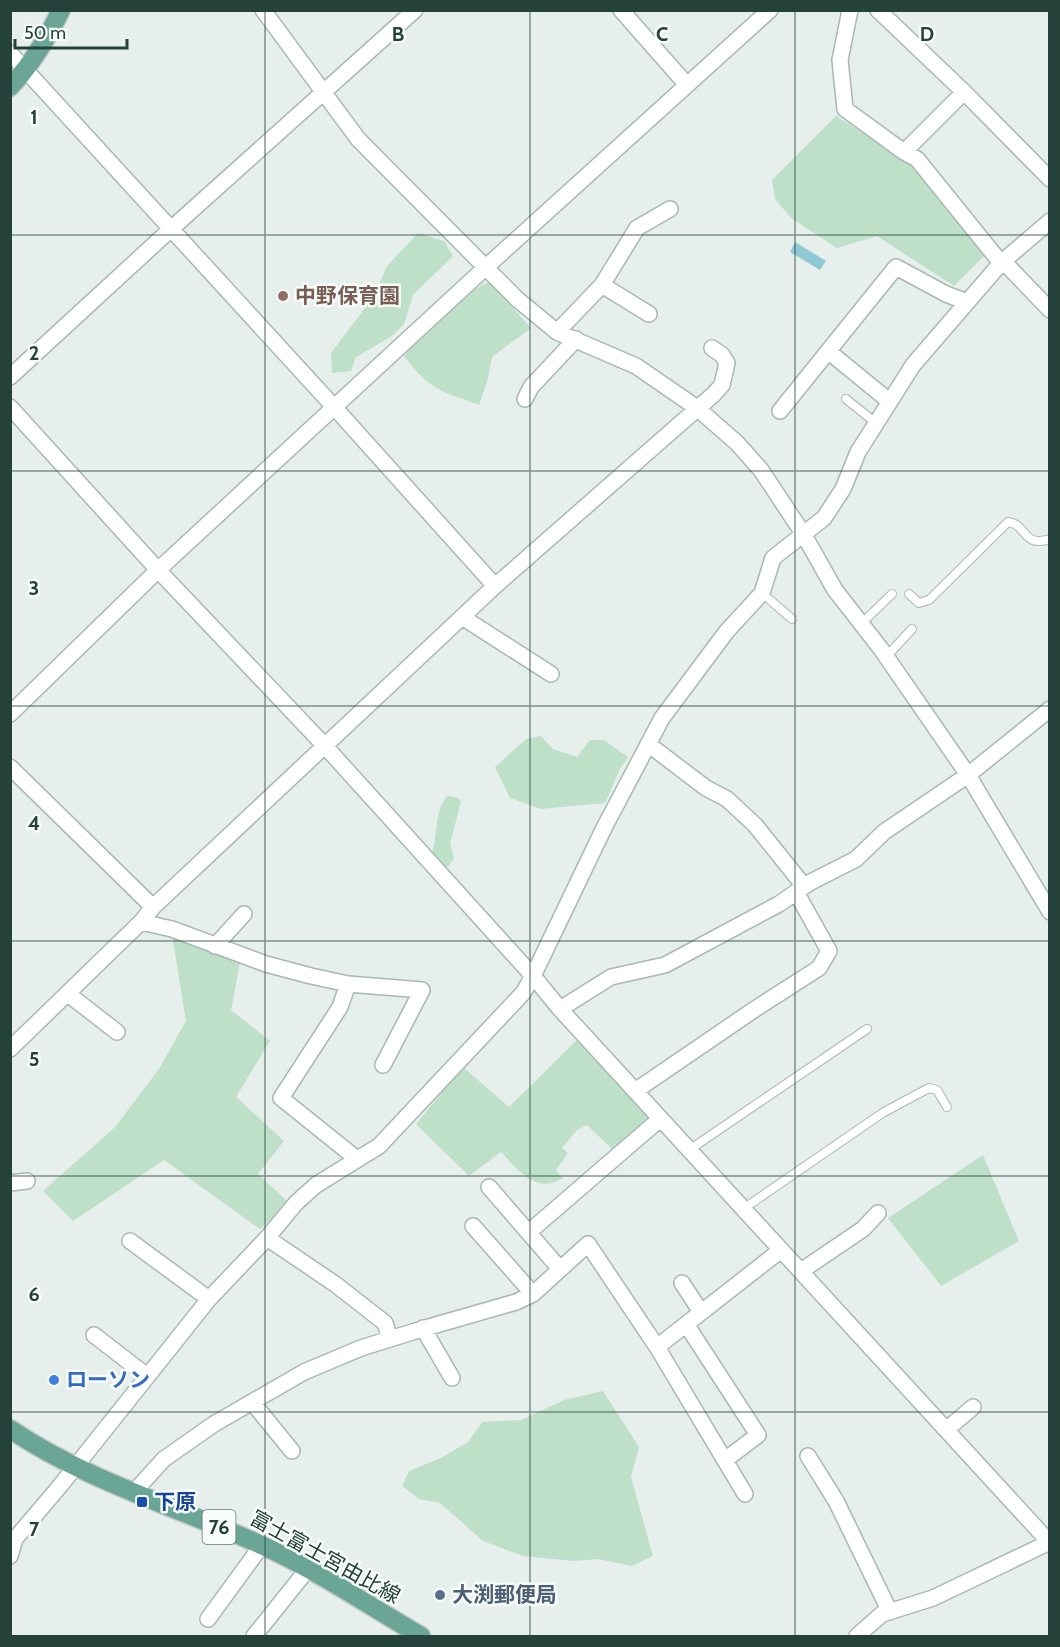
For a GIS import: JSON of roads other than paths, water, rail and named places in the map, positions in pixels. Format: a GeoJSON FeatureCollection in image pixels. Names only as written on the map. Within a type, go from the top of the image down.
{"type":"FeatureCollection","features":[{"type":"Feature","properties":{"kind":"main road"},"geometry":{"type":"LineString","coordinates":[[10,87],[26,71],[45,43],[61,10]]}},
{"type":"Feature","properties":{"kind":"main road","name":"富士富士宮由比線"},"geometry":{"type":"LineString","coordinates":[[10,1429],[31,1443],[75,1465],[262,1545],[421,1636]]}},
{"type":"Feature","properties":{"kind":"street"},"geometry":{"type":"LineString","coordinates":[[263,10],[358,139],[517,299],[557,332],[636,366],[697,408],[737,443],[761,470],[804,535],[835,590],[886,657],[968,775],[1050,912]]}},
{"type":"Feature","properties":{"kind":"street"},"geometry":{"type":"LineString","coordinates":[[10,377],[414,10]]}},
{"type":"Feature","properties":{"kind":"street"},"geometry":{"type":"LineString","coordinates":[[621,10],[687,85]]}},
{"type":"Feature","properties":{"kind":"street"},"geometry":{"type":"LineString","coordinates":[[10,714],[158,570],[486,267],[770,10]]}},
{"type":"Feature","properties":{"kind":"street"},"geometry":{"type":"LineString","coordinates":[[850,10],[840,60],[845,109],[917,159],[1002,262],[1050,310]]}},
{"type":"Feature","properties":{"kind":"street"},"geometry":{"type":"LineString","coordinates":[[878,10],[1050,179]]}},
{"type":"Feature","properties":{"kind":"street"},"geometry":{"type":"LineString","coordinates":[[10,53],[495,586]]}},
{"type":"Feature","properties":{"kind":"street"},"geometry":{"type":"LineString","coordinates":[[904,152],[964,92]]}},
{"type":"Feature","properties":{"kind":"street"},"geometry":{"type":"LineString","coordinates":[[557,332],[602,285],[638,228],[669,209]]}},
{"type":"Feature","properties":{"kind":"street"},"geometry":{"type":"LineString","coordinates":[[10,1556],[13,1539],[60,1486],[209,1299],[267,1238],[296,1203],[316,1185],[379,1146],[523,993],[604,828],[662,718],[727,631],[762,593],[773,558],[824,518],[843,489],[858,452],[913,365],[1002,262],[1050,222]]}},
{"type":"Feature","properties":{"kind":"street"},"geometry":{"type":"LineString","coordinates":[[780,411],[896,267],[946,294],[967,302]]}},
{"type":"Feature","properties":{"kind":"street"},"geometry":{"type":"LineString","coordinates":[[602,285],[649,314]]}},
{"type":"Feature","properties":{"kind":"street"},"geometry":{"type":"LineString","coordinates":[[525,399],[531,387],[576,339]]}},
{"type":"Feature","properties":{"kind":"street"},"geometry":{"type":"LineString","coordinates":[[10,1049],[141,922],[153,907],[324,745],[495,586],[714,394],[722,385],[727,363],[722,355],[712,348]]}},
{"type":"Feature","properties":{"kind":"street"},"geometry":{"type":"LineString","coordinates":[[828,351],[889,401]]}},
{"type":"Feature","properties":{"kind":"street"},"geometry":{"type":"LineString","coordinates":[[10,407],[158,570],[324,745],[533,976],[560,1010],[1049,1542],[933,1598],[882,1614],[857,1636]]}},
{"type":"Feature","properties":{"kind":"street"},"geometry":{"type":"LineString","coordinates":[[462,617],[551,674]]}},
{"type":"Feature","properties":{"kind":"street"},"geometry":{"type":"LineString","coordinates":[[560,1010],[611,977],[665,965],[779,904],[800,889],[856,859],[884,832],[968,775],[1050,709]]}},
{"type":"Feature","properties":{"kind":"street"},"geometry":{"type":"LineString","coordinates":[[635,1091],[819,968],[829,951],[800,889],[754,825],[727,799],[706,789],[648,744]]}},
{"type":"Feature","properties":{"kind":"street"},"geometry":{"type":"LineString","coordinates":[[10,767],[153,907]]}},
{"type":"Feature","properties":{"kind":"street"},"geometry":{"type":"LineString","coordinates":[[215,946],[244,914]]}},
{"type":"Feature","properties":{"kind":"street"},"geometry":{"type":"LineString","coordinates":[[141,922],[172,928],[266,964],[348,984],[422,990],[383,1065]]}},
{"type":"Feature","properties":{"kind":"street"},"geometry":{"type":"LineString","coordinates":[[348,984],[340,1008],[281,1098],[357,1159]]}},
{"type":"Feature","properties":{"kind":"street"},"geometry":{"type":"LineString","coordinates":[[68,994],[117,1032]]}},
{"type":"Feature","properties":{"kind":"street"},"geometry":{"type":"LineString","coordinates":[[529,1232],[660,1119]]}},
{"type":"Feature","properties":{"kind":"street"},"geometry":{"type":"LineString","coordinates":[[10,1183],[27,1181]]}},
{"type":"Feature","properties":{"kind":"street"},"geometry":{"type":"LineString","coordinates":[[489,1188],[560,1269]]}},
{"type":"Feature","properties":{"kind":"street"},"geometry":{"type":"LineString","coordinates":[[801,1271],[863,1229],[878,1213]]}},
{"type":"Feature","properties":{"kind":"street"},"geometry":{"type":"LineString","coordinates":[[473,1226],[533,1294]]}},
{"type":"Feature","properties":{"kind":"street"},"geometry":{"type":"LineString","coordinates":[[267,1238],[335,1284],[385,1323],[390,1339]]}},
{"type":"Feature","properties":{"kind":"street"},"geometry":{"type":"LineString","coordinates":[[130,1241],[209,1299]]}},
{"type":"Feature","properties":{"kind":"street"},"geometry":{"type":"LineString","coordinates":[[134,1492],[164,1459],[214,1424],[304,1372],[361,1348],[516,1302],[533,1294],[588,1244],[657,1347],[746,1494]]}},
{"type":"Feature","properties":{"kind":"street"},"geometry":{"type":"LineString","coordinates":[[657,1347],[781,1250]]}},
{"type":"Feature","properties":{"kind":"street"},"geometry":{"type":"LineString","coordinates":[[682,1282],[701,1312]]}},
{"type":"Feature","properties":{"kind":"street"},"geometry":{"type":"LineString","coordinates":[[686,1324],[758,1436],[725,1460]]}},
{"type":"Feature","properties":{"kind":"street"},"geometry":{"type":"LineString","coordinates":[[423,1328],[452,1378]]}},
{"type":"Feature","properties":{"kind":"street"},"geometry":{"type":"LineString","coordinates":[[94,1335],[147,1376]]}},
{"type":"Feature","properties":{"kind":"street"},"geometry":{"type":"LineString","coordinates":[[252,1402],[291,1451]]}},
{"type":"Feature","properties":{"kind":"street"},"geometry":{"type":"LineString","coordinates":[[946,1430],[973,1407]]}},
{"type":"Feature","properties":{"kind":"street"},"geometry":{"type":"LineString","coordinates":[[808,1456],[836,1501],[890,1612]]}},
{"type":"Feature","properties":{"kind":"street"},"geometry":{"type":"LineString","coordinates":[[208,1619],[262,1545]]}},
{"type":"Feature","properties":{"kind":"street"},"geometry":{"type":"LineString","coordinates":[[254,1636],[308,1570]]}},
{"type":"Feature","properties":{"kind":"lane"},"geometry":{"type":"LineString","coordinates":[[846,399],[876,423]]}},
{"type":"Feature","properties":{"kind":"lane"},"geometry":{"type":"LineString","coordinates":[[909,594],[919,603],[929,600],[1008,522],[1013,523],[1028,538],[1039,542],[1050,539]]}},
{"type":"Feature","properties":{"kind":"lane"},"geometry":{"type":"LineString","coordinates":[[762,593],[792,619]]}},
{"type":"Feature","properties":{"kind":"lane"},"geometry":{"type":"LineString","coordinates":[[861,624],[892,594]]}},
{"type":"Feature","properties":{"kind":"lane"},"geometry":{"type":"LineString","coordinates":[[886,657],[912,629]]}},
{"type":"Feature","properties":{"kind":"lane"},"geometry":{"type":"LineString","coordinates":[[689,1150],[867,1029]]}},
{"type":"Feature","properties":{"kind":"lane"},"geometry":{"type":"LineString","coordinates":[[743,1209],[884,1112],[929,1088],[937,1090],[947,1107]]}},
{"type":"Feature","properties":{"kind":"water"},"geometry":{"type":"Polygon","coordinates":[[[795,242],[826,261],[820,270],[790,252],[795,242]]]}},
{"type":"Feature","properties":{"kind":"place","name":"中野保育園"},"geometry":{"type":"Point","coordinates":[283,296]}},
{"type":"Feature","properties":{"kind":"place","name":"ローソン"},"geometry":{"type":"Point","coordinates":[54,1380]}},
{"type":"Feature","properties":{"kind":"place","name":"下原"},"geometry":{"type":"Point","coordinates":[142,1502]}},
{"type":"Feature","properties":{"kind":"place","name":"大渕郵便局"},"geometry":{"type":"Point","coordinates":[440,1595]}}]}
